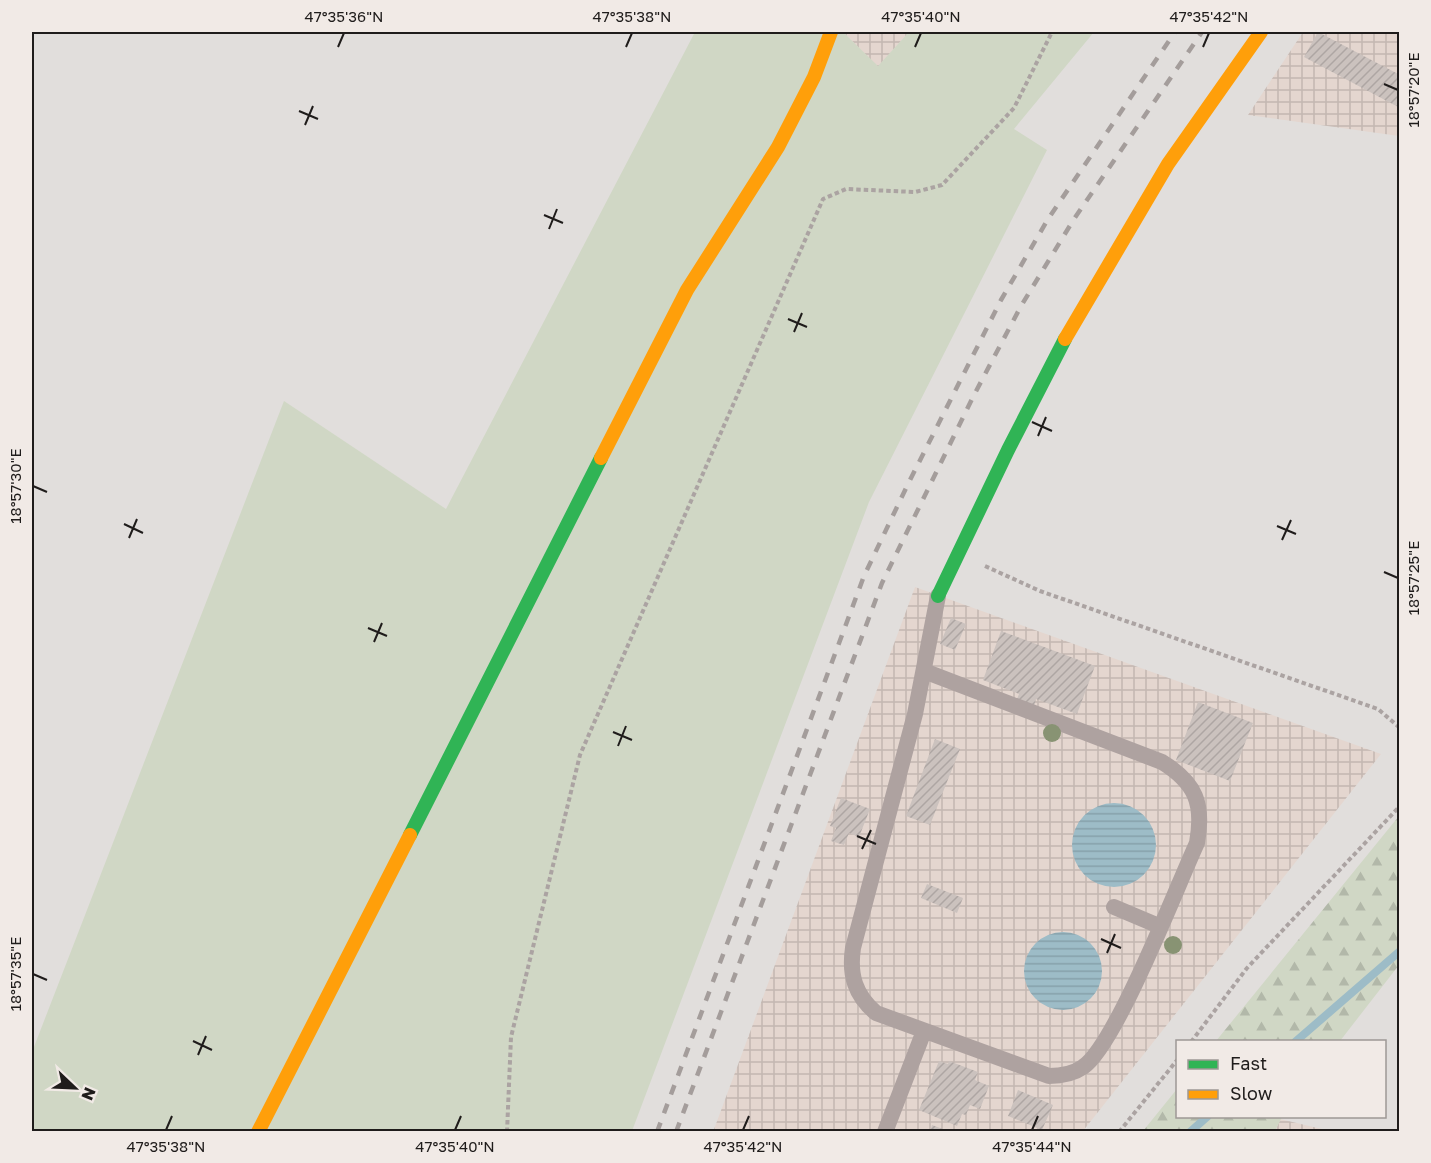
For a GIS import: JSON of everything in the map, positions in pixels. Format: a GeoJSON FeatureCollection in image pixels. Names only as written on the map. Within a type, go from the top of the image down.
{"type":"FeatureCollection","features":[{"type":"Feature","properties":{"kind":"street"},"geometry":{"type":"LineString","coordinates":[[258,1131],[687,290],[778,147],[813,77],[831,32]]}},
{"type":"Feature","properties":{"kind":"street"},"geometry":{"type":"LineString","coordinates":[[938,596],[1008,451],[1089,297],[1146,201],[1227,75],[1261,32]]}},
{"type":"Feature","properties":{"kind":"street"},"geometry":{"type":"LineString","coordinates":[[813,77],[842,40]]}},
{"type":"Feature","properties":{"kind":"lane"},"geometry":{"type":"LineString","coordinates":[[924,671],[1135,750],[1179,772],[1197,799],[1201,822],[1197,843],[1159,926],[1100,1049],[1084,1066],[1065,1075],[1049,1076],[876,1013],[865,1004],[850,969],[853,948],[924,671],[938,596]]}},
{"type":"Feature","properties":{"kind":"lane"},"geometry":{"type":"LineString","coordinates":[[1114,907],[1159,926]]}},
{"type":"Feature","properties":{"kind":"lane"},"geometry":{"type":"LineString","coordinates":[[885,1131],[924,1031]]}},
{"type":"Feature","properties":{"kind":"path"},"geometry":{"type":"LineString","coordinates":[[507,1131],[511,1037],[580,755],[823,199],[846,189],[915,192],[942,185],[1014,108],[1052,32]]}},
{"type":"Feature","properties":{"kind":"path"},"geometry":{"type":"LineString","coordinates":[[957,554],[1040,591],[1378,709],[1400,728]]}},
{"type":"Feature","properties":{"kind":"path"},"geometry":{"type":"LineString","coordinates":[[1192,1040],[1247,968],[1400,806]]}},
{"type":"Feature","properties":{"kind":"path"},"geometry":{"type":"LineString","coordinates":[[1119,1131],[1176,1061]]}},
{"type":"Feature","properties":{"kind":"shaded area"},"geometry":{"type":"Polygon","coordinates":[[[843,32],[909,32],[878,67],[843,32]]]}},
{"type":"Feature","properties":{"kind":"shaded area"},"geometry":{"type":"Polygon","coordinates":[[[1303,32],[1399,32],[1399,136],[1248,115],[1303,32]]]}},
{"type":"Feature","properties":{"kind":"shaded area"},"geometry":{"type":"Polygon","coordinates":[[[915,587],[1381,754],[1083,1131],[713,1132],[915,587]]]}},
{"type":"Feature","properties":{"kind":"shaded area"},"geometry":{"type":"Polygon","coordinates":[[[1280,1119],[1330,1131],[1275,1132],[1280,1119]]]}},
{"type":"Feature","properties":{"kind":"green space"},"geometry":{"type":"Polygon","coordinates":[[[695,32],[843,32],[878,66],[909,32],[1094,32],[1014,129],[1047,150],[869,502],[632,1131],[32,1131],[32,1052],[284,401],[446,509],[695,32]]]}},
{"type":"Feature","properties":{"kind":"green space"},"geometry":{"type":"Polygon","coordinates":[[[1399,816],[1399,965],[1341,1040],[1217,1040],[1399,816]]]}},
{"type":"Feature","properties":{"kind":"green space"},"geometry":{"type":"Polygon","coordinates":[[[1176,1090],[1176,1118],[1282,1118],[1275,1131],[1143,1131],[1176,1090]]]}},
{"type":"Feature","properties":{"kind":"water"},"geometry":{"type":"Polygon","coordinates":[[[1114,803],[1130,806],[1144,815],[1153,829],[1156,845],[1153,861],[1144,875],[1130,884],[1114,887],[1098,884],[1084,875],[1075,861],[1072,845],[1075,829],[1084,815],[1098,806],[1114,803]]]}},
{"type":"Feature","properties":{"kind":"water"},"geometry":{"type":"Polygon","coordinates":[[[1055,932],[1071,932],[1085,938],[1096,949],[1102,963],[1102,979],[1096,993],[1085,1004],[1071,1010],[1055,1010],[1041,1004],[1030,993],[1024,979],[1024,963],[1030,949],[1041,938],[1055,932]]]}},
{"type":"Feature","properties":{"kind":"building"},"geometry":{"type":"Polygon","coordinates":[[[1318,32],[1400,75],[1400,108],[1304,57],[1318,32]]]}},
{"type":"Feature","properties":{"kind":"building"},"geometry":{"type":"Polygon","coordinates":[[[951,618],[966,624],[955,650],[940,644],[951,618]]]}},
{"type":"Feature","properties":{"kind":"building"},"geometry":{"type":"Polygon","coordinates":[[[1001,631],[1095,666],[1077,714],[1036,699],[1034,706],[1017,699],[1019,694],[983,680],[1001,631]]]}},
{"type":"Feature","properties":{"kind":"building"},"geometry":{"type":"Polygon","coordinates":[[[1198,702],[1253,723],[1230,781],[1176,760],[1198,702]]]}},
{"type":"Feature","properties":{"kind":"building"},"geometry":{"type":"Polygon","coordinates":[[[935,739],[960,749],[930,825],[906,816],[935,739]]]}},
{"type":"Feature","properties":{"kind":"building"},"geometry":{"type":"Polygon","coordinates":[[[841,798],[870,809],[859,837],[849,833],[844,845],[831,841],[836,828],[830,826],[841,798]]]}},
{"type":"Feature","properties":{"kind":"building"},"geometry":{"type":"Polygon","coordinates":[[[927,884],[963,898],[957,913],[921,898],[927,884]]]}},
{"type":"Feature","properties":{"kind":"building"},"geometry":{"type":"Polygon","coordinates":[[[939,1061],[948,1064],[949,1061],[978,1072],[975,1080],[989,1086],[980,1109],[970,1105],[966,1115],[962,1114],[957,1126],[919,1110],[939,1061]]]}},
{"type":"Feature","properties":{"kind":"building"},"geometry":{"type":"Polygon","coordinates":[[[1018,1090],[1053,1105],[1042,1130],[1008,1116],[1018,1090]]]}},
{"type":"Feature","properties":{"kind":"building"},"geometry":{"type":"Polygon","coordinates":[[[932,1125],[948,1131],[948,1132],[930,1132],[932,1125]]]}},
{"type":"Feature","properties":{"kind":"waterway"},"geometry":{"type":"LineString","coordinates":[[1297,1040],[1400,951]]}},
{"type":"Feature","properties":{"kind":"waterway"},"geometry":{"type":"LineString","coordinates":[[1190,1132],[1206,1118]]}},
{"type":"Feature","properties":{"kind":"railway"},"geometry":{"type":"LineString","coordinates":[[657,1132],[864,576],[1001,300],[1048,219],[1175,32]]}},
{"type":"Feature","properties":{"kind":"railway"},"geometry":{"type":"LineString","coordinates":[[676,1132],[882,583],[974,395],[1021,306],[1074,219],[1202,32]]}},
{"type":"Feature","properties":{"kind":"traffic: fast"},"geometry":{"type":"LineString","coordinates":[[938,596],[1008,450],[1065,339]]}},
{"type":"Feature","properties":{"kind":"traffic: fast"},"geometry":{"type":"LineString","coordinates":[[410,835],[601,458]]}},
{"type":"Feature","properties":{"kind":"traffic: slow"},"geometry":{"type":"LineString","coordinates":[[601,458],[687,290],[778,147],[814,77],[831,32]]}},
{"type":"Feature","properties":{"kind":"traffic: slow"},"geometry":{"type":"LineString","coordinates":[[1065,339],[1168,164],[1261,32]]}},
{"type":"Feature","properties":{"kind":"traffic: slow"},"geometry":{"type":"LineString","coordinates":[[258,1132],[410,835]]}}]}
